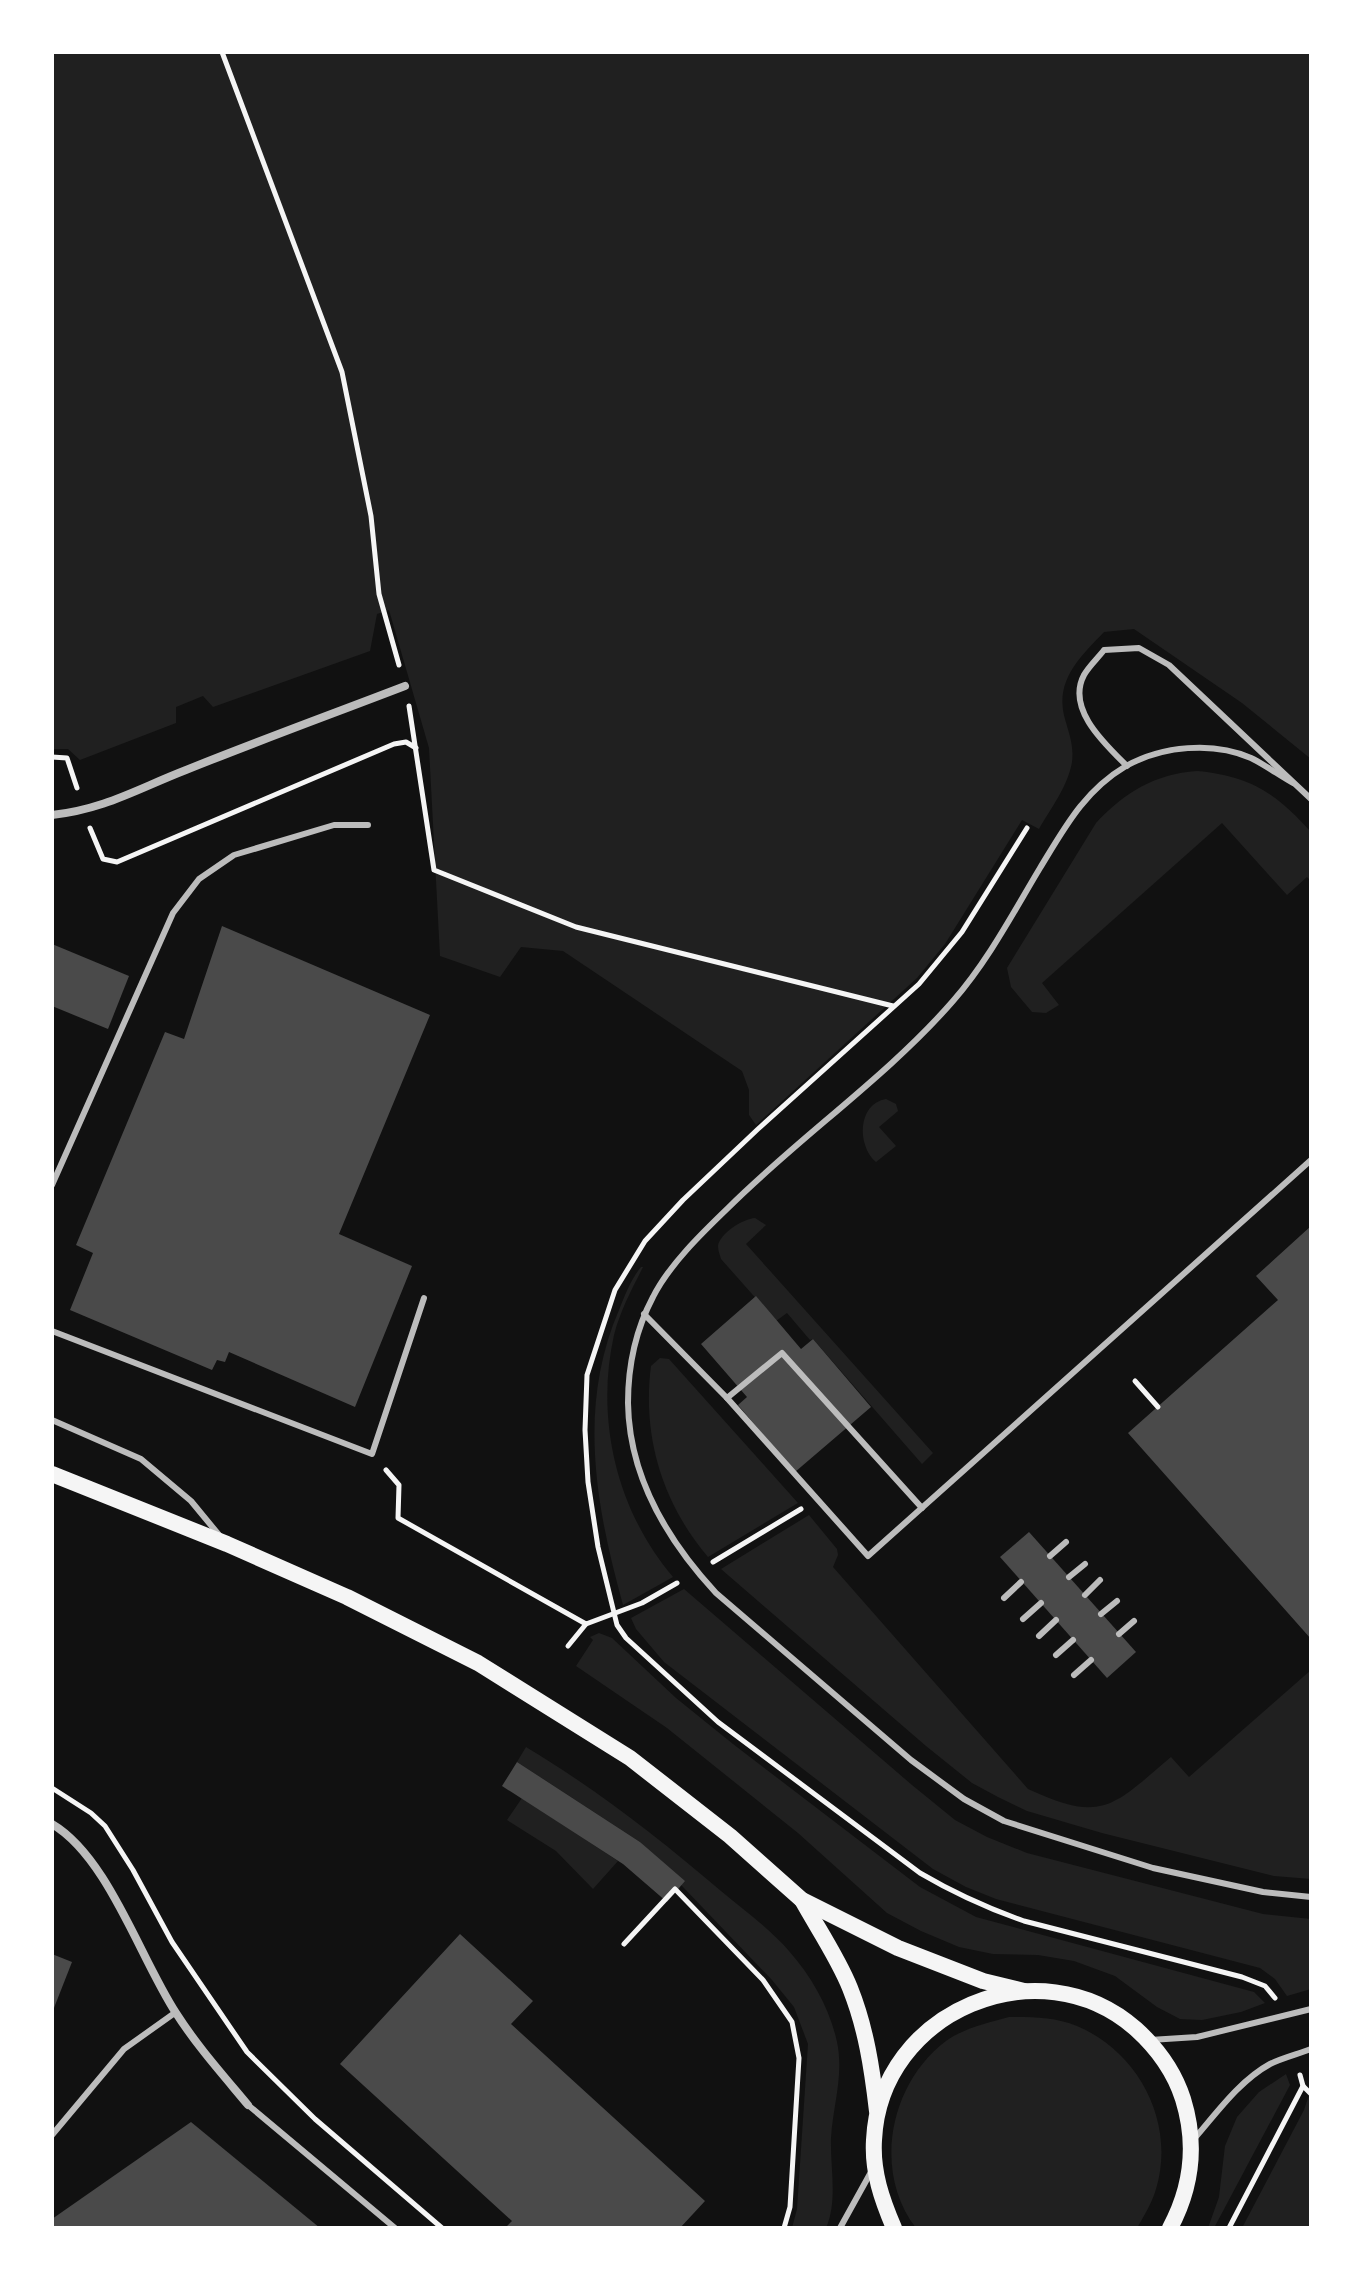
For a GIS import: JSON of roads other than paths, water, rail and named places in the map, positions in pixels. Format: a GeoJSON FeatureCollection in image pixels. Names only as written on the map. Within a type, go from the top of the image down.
{"type":"FeatureCollection","features":[{"type":"Feature","properties":{"kind":"main road"},"geometry":{"type":"LineString","coordinates":[[52,1474],[227,1544],[406,1625],[478,1663],[572,1720],[683,1797],[802,1900],[898,1948],[983,1981],[1024,1991]]}},
{"type":"Feature","properties":{"kind":"main road"},"geometry":{"type":"LineString","coordinates":[[802,1900],[849,1985],[870,2053],[878,2114]]}},
{"type":"Feature","properties":{"kind":"main road"},"geometry":{"type":"LineString","coordinates":[[894,2228],[882,2200],[874,2165],[874,2139],[888,2082],[906,2054],[928,2030],[949,2014],[973,2002],[1024,1991],[1051,1991],[1104,2007],[1128,2022],[1166,2062],[1179,2087],[1191,2142],[1186,2191],[1170,2228]]}},
{"type":"Feature","properties":{"kind":"street"},"geometry":{"type":"LineString","coordinates":[[52,815],[102,806],[182,771],[405,686]]}},
{"type":"Feature","properties":{"kind":"street"},"geometry":{"type":"LineString","coordinates":[[52,1824],[85,1851],[176,2012],[248,2105]]}},
{"type":"Feature","properties":{"kind":"lane"},"geometry":{"type":"LineString","coordinates":[[1127,766],[1091,727],[1080,703],[1083,676],[1104,650],[1139,648],[1169,665],[1311,799]]}},
{"type":"Feature","properties":{"kind":"lane"},"geometry":{"type":"LineString","coordinates":[[1293,783],[1250,758],[1207,748],[1177,749],[1127,766],[1076,808],[975,975],[943,1013],[765,1172],[698,1237],[654,1293],[630,1355],[628,1421],[633,1452],[643,1482],[670,1536],[696,1572],[724,1600],[911,1760],[964,1799],[1004,1821],[1153,1868],[1263,1892],[1311,1897]]}},
{"type":"Feature","properties":{"kind":"lane"},"geometry":{"type":"LineString","coordinates":[[52,1185],[173,913],[199,879],[234,855],[265,844],[334,825],[368,825]]}},
{"type":"Feature","properties":{"kind":"lane"},"geometry":{"type":"LineString","coordinates":[[644,1314],[727,1398],[868,1556],[1311,1160]]}},
{"type":"Feature","properties":{"kind":"lane"},"geometry":{"type":"LineString","coordinates":[[52,1331],[372,1454],[424,1298]]}},
{"type":"Feature","properties":{"kind":"lane"},"geometry":{"type":"LineString","coordinates":[[727,1398],[782,1353],[922,1508]]}},
{"type":"Feature","properties":{"kind":"lane"},"geometry":{"type":"LineString","coordinates":[[52,1420],[141,1459],[191,1501],[227,1544]]}},
{"type":"Feature","properties":{"kind":"lane"},"geometry":{"type":"LineString","coordinates":[[1050,1556],[1066,1542]]}},
{"type":"Feature","properties":{"kind":"lane"},"geometry":{"type":"LineString","coordinates":[[1069,1577],[1085,1564]]}},
{"type":"Feature","properties":{"kind":"lane"},"geometry":{"type":"LineString","coordinates":[[1085,1595],[1100,1580]]}},
{"type":"Feature","properties":{"kind":"lane"},"geometry":{"type":"LineString","coordinates":[[1004,1598],[1021,1582]]}},
{"type":"Feature","properties":{"kind":"lane"},"geometry":{"type":"LineString","coordinates":[[1101,1614],[1117,1601]]}},
{"type":"Feature","properties":{"kind":"lane"},"geometry":{"type":"LineString","coordinates":[[1023,1619],[1041,1603]]}},
{"type":"Feature","properties":{"kind":"lane"},"geometry":{"type":"LineString","coordinates":[[1039,1636],[1056,1620]]}},
{"type":"Feature","properties":{"kind":"lane"},"geometry":{"type":"LineString","coordinates":[[1119,1634],[1134,1621]]}},
{"type":"Feature","properties":{"kind":"lane"},"geometry":{"type":"LineString","coordinates":[[1056,1655],[1073,1640]]}},
{"type":"Feature","properties":{"kind":"lane"},"geometry":{"type":"LineString","coordinates":[[1074,1675],[1091,1660]]}},
{"type":"Feature","properties":{"kind":"lane"},"geometry":{"type":"LineString","coordinates":[[1148,2040],[1197,2037],[1311,2009]]}},
{"type":"Feature","properties":{"kind":"lane"},"geometry":{"type":"LineString","coordinates":[[52,2135],[124,2049],[176,2012]]}},
{"type":"Feature","properties":{"kind":"lane"},"geometry":{"type":"LineString","coordinates":[[1191,2142],[1242,2085],[1270,2064],[1311,2049]]}},
{"type":"Feature","properties":{"kind":"lane"},"geometry":{"type":"LineString","coordinates":[[248,2105],[395,2228]]}},
{"type":"Feature","properties":{"kind":"lane"},"geometry":{"type":"LineString","coordinates":[[840,2228],[874,2165]]}}]}
